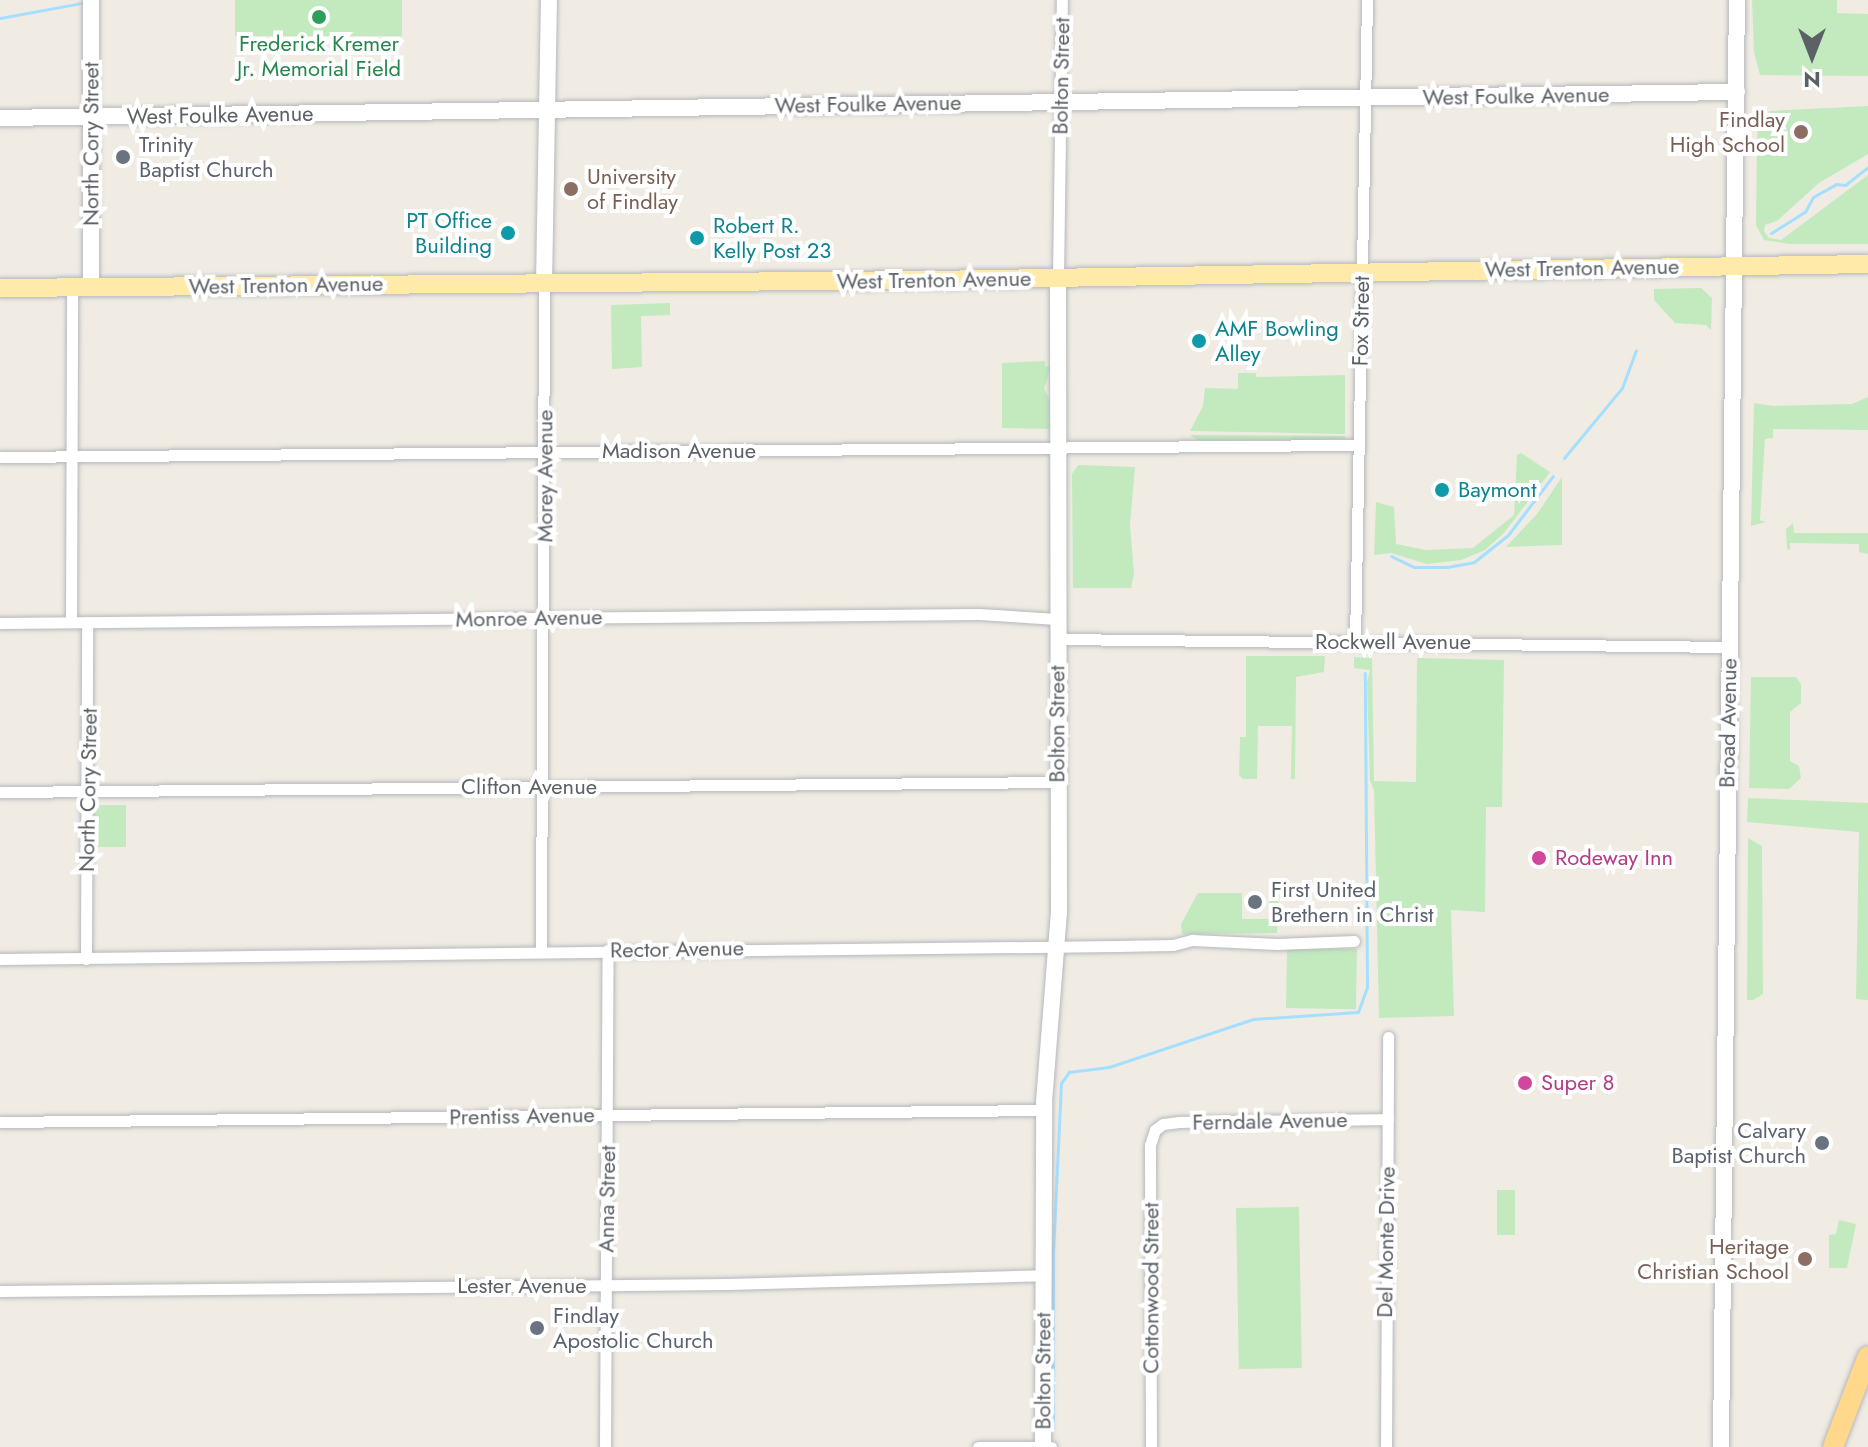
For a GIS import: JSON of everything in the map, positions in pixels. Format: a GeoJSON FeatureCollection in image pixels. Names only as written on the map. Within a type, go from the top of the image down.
{"type":"FeatureCollection","features":[{"type":"Feature","properties":{"kind":"highway"},"geometry":{"type":"LineString","coordinates":[[1833,1447],[1868,1356]]}},
{"type":"Feature","properties":{"kind":"main road","name":"West Trenton Avenue"},"geometry":{"type":"LineString","coordinates":[[0,288],[1058,278],[1868,264]]}},
{"type":"Feature","properties":{"kind":"street","name":"Morey Avenue"},"geometry":{"type":"LineString","coordinates":[[541,951],[544,284],[549,0]]}},
{"type":"Feature","properties":{"kind":"street","name":"Bolton Street"},"geometry":{"type":"LineString","coordinates":[[1043,1446],[1044,1110],[1057,947],[1057,449],[1062,0]]}},
{"type":"Feature","properties":{"kind":"street","name":"Fox Street"},"geometry":{"type":"LineString","coordinates":[[1355,642],[1367,0]]}},
{"type":"Feature","properties":{"kind":"street","name":"Broad Avenue"},"geometry":{"type":"LineString","coordinates":[[1721,1447],[1737,0]]}},
{"type":"Feature","properties":{"kind":"street","name":"North Cory Street"},"geometry":{"type":"LineString","coordinates":[[71,622],[72,456],[91,117],[91,6]]}},
{"type":"Feature","properties":{"kind":"street","name":"West Foulke Avenue"},"geometry":{"type":"LineString","coordinates":[[0,118],[1737,92]]}},
{"type":"Feature","properties":{"kind":"street","name":"Madison Avenue"},"geometry":{"type":"LineString","coordinates":[[0,457],[1359,445]]}},
{"type":"Feature","properties":{"kind":"street","name":"Monroe Avenue"},"geometry":{"type":"LineString","coordinates":[[0,623],[986,614],[1057,619]]}},
{"type":"Feature","properties":{"kind":"street","name":"North Cory Street"},"geometry":{"type":"LineString","coordinates":[[86,959],[87,622]]}},
{"type":"Feature","properties":{"kind":"street","name":"Rockwell Avenue"},"geometry":{"type":"LineString","coordinates":[[1057,639],[1729,647]]}},
{"type":"Feature","properties":{"kind":"street","name":"Clifton Avenue"},"geometry":{"type":"LineString","coordinates":[[0,792],[1057,782]]}},
{"type":"Feature","properties":{"kind":"street","name":"Rector Avenue"},"geometry":{"type":"LineString","coordinates":[[0,959],[1057,947],[1173,945],[1192,940],[1277,944],[1354,941]]}},
{"type":"Feature","properties":{"kind":"street","name":"Anna Street"},"geometry":{"type":"LineString","coordinates":[[605,1447],[608,950]]}},
{"type":"Feature","properties":{"kind":"street","name":"Del Monte Drive"},"geometry":{"type":"LineString","coordinates":[[1386,1447],[1388,1037]]}},
{"type":"Feature","properties":{"kind":"street","name":"Prentiss Avenue"},"geometry":{"type":"LineString","coordinates":[[0,1122],[1044,1110]]}},
{"type":"Feature","properties":{"kind":"street","name":"Ferndale Avenue"},"geometry":{"type":"LineString","coordinates":[[1155,1130],[1163,1124],[1179,1122],[1388,1119]]}},
{"type":"Feature","properties":{"kind":"street","name":"Cottonwood Street"},"geometry":{"type":"LineString","coordinates":[[1151,1447],[1150,1145],[1155,1130]]}},
{"type":"Feature","properties":{"kind":"street","name":"Lester Avenue"},"geometry":{"type":"LineString","coordinates":[[0,1291],[605,1286],[1044,1275]]}},
{"type":"Feature","properties":{"kind":"street"},"geometry":{"type":"LineString","coordinates":[[978,1447],[1051,1447]]}},
{"type":"Feature","properties":{"kind":"green space","name":"Frederick Kremer Jr. Memorial Field"},"geometry":{"type":"Polygon","coordinates":[[[235,0],[402,0],[402,36],[235,36],[235,0]]]}},
{"type":"Feature","properties":{"kind":"green space"},"geometry":{"type":"Polygon","coordinates":[[[1752,0],[1837,0],[1837,13],[1868,14],[1868,76],[1760,75],[1754,52],[1752,0]]]}},
{"type":"Feature","properties":{"kind":"green space"},"geometry":{"type":"Polygon","coordinates":[[[1868,106],[1868,154],[1819,183],[1777,221],[1765,225],[1764,231],[1769,238],[1781,240],[1868,175],[1868,244],[1790,244],[1764,240],[1756,225],[1757,138],[1758,127],[1770,115],[1769,111],[1868,106]]]}},
{"type":"Feature","properties":{"kind":"green space"},"geometry":{"type":"Polygon","coordinates":[[[1701,288],[1712,298],[1711,330],[1706,325],[1675,323],[1654,300],[1654,289],[1701,288]]]}},
{"type":"Feature","properties":{"kind":"green space"},"geometry":{"type":"Polygon","coordinates":[[[670,303],[670,315],[641,316],[642,367],[612,369],[611,305],[670,303]]]}},
{"type":"Feature","properties":{"kind":"green space"},"geometry":{"type":"Polygon","coordinates":[[[1045,361],[1045,366],[1051,367],[1044,389],[1051,402],[1052,429],[1002,428],[1002,363],[1045,361]]]}},
{"type":"Feature","properties":{"kind":"green space"},"geometry":{"type":"Polygon","coordinates":[[[1238,373],[1256,373],[1256,377],[1345,375],[1345,434],[1190,431],[1203,406],[1205,388],[1238,389],[1238,373]]]}},
{"type":"Feature","properties":{"kind":"green space"},"geometry":{"type":"Polygon","coordinates":[[[1868,397],[1868,430],[1773,429],[1773,438],[1765,439],[1760,520],[1766,522],[1751,526],[1754,403],[1773,406],[1852,404],[1868,397]]]}},
{"type":"Feature","properties":{"kind":"green space"},"geometry":{"type":"Polygon","coordinates":[[[1190,435],[1345,436],[1345,439],[1199,441],[1190,435]]]}},
{"type":"Feature","properties":{"kind":"green space"},"geometry":{"type":"Polygon","coordinates":[[[1521,453],[1550,472],[1504,533],[1485,550],[1461,560],[1427,564],[1391,553],[1374,555],[1376,502],[1394,507],[1396,544],[1426,550],[1473,548],[1514,515],[1517,455],[1521,453]]]}},
{"type":"Feature","properties":{"kind":"green space"},"geometry":{"type":"Polygon","coordinates":[[[1078,465],[1135,467],[1130,525],[1134,574],[1131,588],[1073,588],[1072,474],[1078,465]]]}},
{"type":"Feature","properties":{"kind":"green space"},"geometry":{"type":"Polygon","coordinates":[[[1562,477],[1562,545],[1506,547],[1537,514],[1562,477]]]}},
{"type":"Feature","properties":{"kind":"green space"},"geometry":{"type":"Polygon","coordinates":[[[1793,523],[1794,533],[1868,533],[1868,554],[1859,552],[1859,544],[1790,543],[1790,550],[1787,549],[1786,529],[1793,523]]]}},
{"type":"Feature","properties":{"kind":"green space"},"geometry":{"type":"Polygon","coordinates":[[[1246,656],[1325,656],[1324,672],[1296,677],[1295,779],[1291,779],[1292,726],[1258,726],[1257,779],[1243,779],[1239,775],[1240,737],[1246,737],[1246,656]]]}},
{"type":"Feature","properties":{"kind":"green space"},"geometry":{"type":"Polygon","coordinates":[[[1354,657],[1372,658],[1374,781],[1416,782],[1417,658],[1504,660],[1502,807],[1486,807],[1485,912],[1451,910],[1454,1016],[1379,1018],[1374,791],[1370,780],[1367,683],[1370,670],[1354,668],[1354,657]]]}},
{"type":"Feature","properties":{"kind":"green space"},"geometry":{"type":"Polygon","coordinates":[[[1751,677],[1796,677],[1801,684],[1801,703],[1790,712],[1790,761],[1799,766],[1801,778],[1789,789],[1749,788],[1751,677]]]}},
{"type":"Feature","properties":{"kind":"green space"},"geometry":{"type":"Polygon","coordinates":[[[1748,798],[1868,803],[1868,1000],[1856,999],[1859,832],[1747,822],[1748,798]]]}},
{"type":"Feature","properties":{"kind":"green space"},"geometry":{"type":"Polygon","coordinates":[[[94,805],[126,805],[126,847],[94,847],[94,805]]]}},
{"type":"Feature","properties":{"kind":"green space"},"geometry":{"type":"Polygon","coordinates":[[[1748,838],[1762,846],[1763,994],[1753,1000],[1747,1000],[1748,838]]]}},
{"type":"Feature","properties":{"kind":"green space"},"geometry":{"type":"Polygon","coordinates":[[[1269,888],[1279,892],[1277,933],[1182,934],[1181,924],[1198,893],[1242,893],[1242,919],[1269,919],[1269,888]]]}},
{"type":"Feature","properties":{"kind":"green space"},"geometry":{"type":"Polygon","coordinates":[[[1287,948],[1357,949],[1356,1009],[1286,1008],[1287,948]]]}},
{"type":"Feature","properties":{"kind":"green space"},"geometry":{"type":"Polygon","coordinates":[[[1497,1190],[1515,1190],[1515,1235],[1497,1235],[1497,1190]]]}},
{"type":"Feature","properties":{"kind":"green space"},"geometry":{"type":"Polygon","coordinates":[[[1299,1207],[1302,1368],[1239,1369],[1236,1208],[1299,1207]]]}},
{"type":"Feature","properties":{"kind":"green space"},"geometry":{"type":"Polygon","coordinates":[[[1839,1220],[1856,1224],[1847,1268],[1829,1268],[1829,1235],[1836,1234],[1839,1220]]]}},
{"type":"Feature","properties":{"kind":"waterway"},"geometry":{"type":"LineString","coordinates":[[0,18],[87,2]]}},
{"type":"Feature","properties":{"kind":"waterway"},"geometry":{"type":"LineString","coordinates":[[1771,233],[1805,212],[1813,197],[1836,184],[1845,185],[1868,167]]}},
{"type":"Feature","properties":{"kind":"waterway"},"geometry":{"type":"LineString","coordinates":[[1564,458],[1622,388],[1636,350]]}},
{"type":"Feature","properties":{"kind":"waterway"},"geometry":{"type":"LineString","coordinates":[[1391,556],[1414,567],[1447,567],[1474,562],[1508,535],[1553,476]]}},
{"type":"Feature","properties":{"kind":"waterway"},"geometry":{"type":"LineString","coordinates":[[1053,1428],[1053,1253],[1061,1083],[1069,1072],[1109,1067],[1253,1019],[1358,1012],[1367,987],[1365,673]]}},
{"type":"Feature","properties":{"kind":"place","name":"Frederick Kremer Jr. Memorial Field"},"geometry":{"type":"Point","coordinates":[319,17]}},
{"type":"Feature","properties":{"kind":"place","name":"Findlay High School"},"geometry":{"type":"Point","coordinates":[1801,132]}},
{"type":"Feature","properties":{"kind":"place","name":"Trinity Baptist Church"},"geometry":{"type":"Point","coordinates":[123,157]}},
{"type":"Feature","properties":{"kind":"place","name":"University of Findlay"},"geometry":{"type":"Point","coordinates":[571,189]}},
{"type":"Feature","properties":{"kind":"place","name":"PT Office Building"},"geometry":{"type":"Point","coordinates":[508,233]}},
{"type":"Feature","properties":{"kind":"place","name":"Robert R. Kelly Post 23"},"geometry":{"type":"Point","coordinates":[697,238]}},
{"type":"Feature","properties":{"kind":"place","name":"AMF Bowling Alley"},"geometry":{"type":"Point","coordinates":[1199,341]}},
{"type":"Feature","properties":{"kind":"place","name":"Baymont"},"geometry":{"type":"Point","coordinates":[1442,490]}},
{"type":"Feature","properties":{"kind":"place","name":"Rodeway Inn"},"geometry":{"type":"Point","coordinates":[1539,858]}},
{"type":"Feature","properties":{"kind":"place","name":"First United Brethern in Christ"},"geometry":{"type":"Point","coordinates":[1255,902]}},
{"type":"Feature","properties":{"kind":"place","name":"Super 8"},"geometry":{"type":"Point","coordinates":[1525,1083]}},
{"type":"Feature","properties":{"kind":"place","name":"Calvary Baptist Church"},"geometry":{"type":"Point","coordinates":[1822,1143]}},
{"type":"Feature","properties":{"kind":"place","name":"Heritage Christian School"},"geometry":{"type":"Point","coordinates":[1805,1259]}},
{"type":"Feature","properties":{"kind":"place","name":"Findlay Apostolic Church"},"geometry":{"type":"Point","coordinates":[537,1328]}}]}
